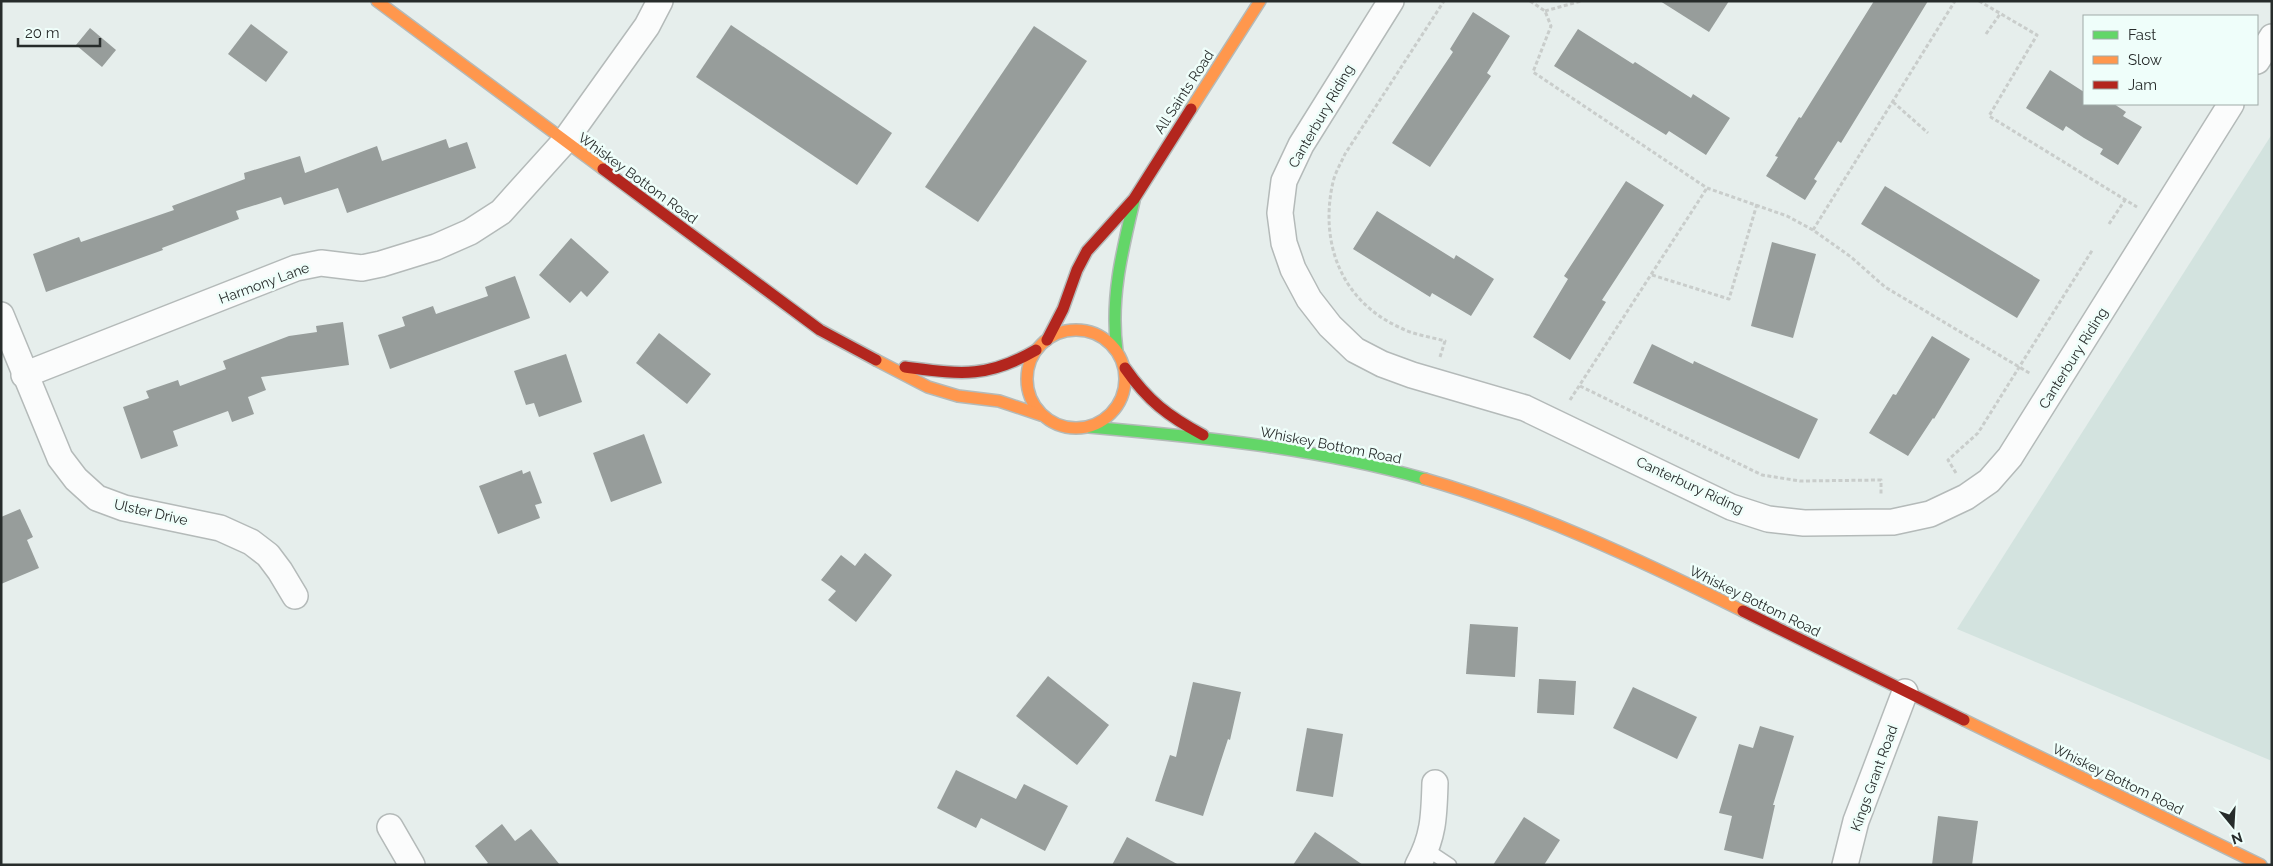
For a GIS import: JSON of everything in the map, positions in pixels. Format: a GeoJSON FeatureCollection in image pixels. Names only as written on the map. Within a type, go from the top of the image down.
{"type":"FeatureCollection","features":[{"type":"Feature","properties":{"kind":"street","name":"Whiskey Bottom Road"},"geometry":{"type":"LineString","coordinates":[[377,1],[564,142],[820,330],[928,387],[958,396],[999,401],[1041,415]]}},
{"type":"Feature","properties":{"kind":"street","name":"Harmony Lane"},"geometry":{"type":"LineString","coordinates":[[24,375],[296,268],[321,263],[362,268],[436,247],[470,232],[501,212],[564,142],[647,26],[660,1]]}},
{"type":"Feature","properties":{"kind":"street","name":"All Saints Road"},"geometry":{"type":"LineString","coordinates":[[1047,340],[1063,309],[1077,270],[1087,251],[1134,199],[1260,1]]}},
{"type":"Feature","properties":{"kind":"street","name":"Canterbury Riding"},"geometry":{"type":"LineString","coordinates":[[1390,1],[1301,145],[1284,181],[1280,213],[1284,243],[1293,269],[1309,299],[1330,326],[1355,350],[1382,364],[1412,375],[1526,408],[1731,507],[1768,518],[1804,522],[1893,522],[1930,514],[1966,497],[1989,481],[2010,456],[2054,388],[2229,105]]}},
{"type":"Feature","properties":{"kind":"street"},"geometry":{"type":"LineString","coordinates":[[2258,59],[2272,37]]}},
{"type":"Feature","properties":{"kind":"street","name":"All Saints Road"},"geometry":{"type":"LineString","coordinates":[[1117,351],[1113,317],[1114,286],[1134,199]]}},
{"type":"Feature","properties":{"kind":"street","name":"Ulster Drive"},"geometry":{"type":"LineString","coordinates":[[1,315],[24,375],[60,458],[76,479],[97,498],[124,508],[220,528],[243,539],[268,555],[280,570],[295,596]]}},
{"type":"Feature","properties":{"kind":"street"},"geometry":{"type":"LineString","coordinates":[[1084,330],[1099,335],[1117,351],[1125,368],[1126,387],[1120,405],[1105,420],[1089,427],[1070,429],[1056,425],[1041,415],[1031,401],[1026,383],[1029,365],[1036,350],[1047,340],[1064,331],[1084,330]]}},
{"type":"Feature","properties":{"kind":"street","name":"Whiskey Bottom Road"},"geometry":{"type":"LineString","coordinates":[[889,365],[962,374],[982,373],[1000,370],[1036,350]]}},
{"type":"Feature","properties":{"kind":"street","name":"Whiskey Bottom Road"},"geometry":{"type":"LineString","coordinates":[[1125,368],[1148,400],[1159,410],[1209,438]]}},
{"type":"Feature","properties":{"kind":"street","name":"Whiskey Bottom Road"},"geometry":{"type":"LineString","coordinates":[[1089,427],[1209,438],[1344,460],[1407,474],[1473,493],[1552,523],[1635,558],[2261,865]]}},
{"type":"Feature","properties":{"kind":"street","name":"Kings Grant Road"},"geometry":{"type":"LineString","coordinates":[[1845,865],[1856,821],[1905,692]]}},
{"type":"Feature","properties":{"kind":"street"},"geometry":{"type":"LineString","coordinates":[[1422,857],[1434,826],[1435,783]]}},
{"type":"Feature","properties":{"kind":"street"},"geometry":{"type":"LineString","coordinates":[[390,827],[412,865]]}},
{"type":"Feature","properties":{"kind":"lane"},"geometry":{"type":"LineString","coordinates":[[1422,857],[1450,865]]}},
{"type":"Feature","properties":{"kind":"path"},"geometry":{"type":"LineString","coordinates":[[1438,364],[1445,342],[1402,329],[1384,319],[1364,304],[1348,288],[1335,256],[1328,221],[1333,181],[1345,154],[1444,1]]}},
{"type":"Feature","properties":{"kind":"path"},"geometry":{"type":"LineString","coordinates":[[1530,1],[1545,11],[1551,26],[1533,72],[1707,188],[1757,204],[1787,216],[1813,230],[1851,257],[1885,287],[2054,388]]}},
{"type":"Feature","properties":{"kind":"path"},"geometry":{"type":"LineString","coordinates":[[1545,11],[1581,1]]}},
{"type":"Feature","properties":{"kind":"path"},"geometry":{"type":"LineString","coordinates":[[1813,230],[1955,1]]}},
{"type":"Feature","properties":{"kind":"path"},"geometry":{"type":"LineString","coordinates":[[1979,1],[2037,35],[1989,116],[2145,212]]}},
{"type":"Feature","properties":{"kind":"path"},"geometry":{"type":"LineString","coordinates":[[1986,34],[2000,14]]}},
{"type":"Feature","properties":{"kind":"path"},"geometry":{"type":"LineString","coordinates":[[1893,102],[1928,133]]}},
{"type":"Feature","properties":{"kind":"path"},"geometry":{"type":"LineString","coordinates":[[1556,422],[1707,188]]}},
{"type":"Feature","properties":{"kind":"path"},"geometry":{"type":"LineString","coordinates":[[2109,224],[2125,200]]}},
{"type":"Feature","properties":{"kind":"path"},"geometry":{"type":"LineString","coordinates":[[1652,275],[1729,299],[1757,204]]}},
{"type":"Feature","properties":{"kind":"path"},"geometry":{"type":"LineString","coordinates":[[1960,478],[1948,460],[1978,434],[2093,249]]}},
{"type":"Feature","properties":{"kind":"path"},"geometry":{"type":"LineString","coordinates":[[1580,386],[1762,475],[1800,481],[1882,480],[1881,504]]}},
{"type":"Feature","properties":{"kind":"shaded area"},"geometry":{"type":"Polygon","coordinates":[[[2272,134],[2272,761],[1957,629],[2272,134]]]}},
{"type":"Feature","properties":{"kind":"building"},"geometry":{"type":"Polygon","coordinates":[[[1660,1],[1729,1],[1709,32],[1660,1]]]}},
{"type":"Feature","properties":{"kind":"building"},"geometry":{"type":"Polygon","coordinates":[[[1874,1],[1928,1],[1841,143],[1838,141],[1814,179],[1817,181],[1805,200],[1766,176],[1778,157],[1775,156],[1799,117],[1801,118],[1874,1]]]}},
{"type":"Feature","properties":{"kind":"building"},"geometry":{"type":"Polygon","coordinates":[[[1473,12],[1510,36],[1487,73],[1491,76],[1430,167],[1392,143],[1453,52],[1450,49],[1473,12]]]}},
{"type":"Feature","properties":{"kind":"building"},"geometry":{"type":"Polygon","coordinates":[[[251,24],[288,52],[266,82],[228,54],[251,24]]]}},
{"type":"Feature","properties":{"kind":"building"},"geometry":{"type":"Polygon","coordinates":[[[731,25],[892,133],[857,185],[696,77],[731,25]]]}},
{"type":"Feature","properties":{"kind":"building"},"geometry":{"type":"Polygon","coordinates":[[[1034,26],[1087,61],[978,222],[925,187],[1034,26]]]}},
{"type":"Feature","properties":{"kind":"building"},"geometry":{"type":"Polygon","coordinates":[[[90,28],[116,50],[102,67],[76,45],[90,28]]]}},
{"type":"Feature","properties":{"kind":"building"},"geometry":{"type":"Polygon","coordinates":[[[1578,29],[1633,64],[1635,62],[1691,98],[1693,94],[1730,118],[1706,155],[1669,131],[1666,135],[1554,66],[1578,29]]]}},
{"type":"Feature","properties":{"kind":"building"},"geometry":{"type":"Polygon","coordinates":[[[2050,70],[2083,91],[2083,105],[2116,105],[2126,112],[2123,116],[2142,127],[2118,165],[2100,154],[2103,149],[2066,126],[2063,131],[2026,108],[2050,70]]]}},
{"type":"Feature","properties":{"kind":"building"},"geometry":{"type":"Polygon","coordinates":[[[446,139],[449,148],[467,142],[476,168],[347,213],[338,188],[284,205],[281,197],[236,211],[239,219],[162,248],[163,250],[46,292],[33,254],[79,237],[81,242],[174,210],[172,206],[245,179],[244,173],[300,156],[305,173],[377,146],[382,161],[446,139]]]}},
{"type":"Feature","properties":{"kind":"building"},"geometry":{"type":"Polygon","coordinates":[[[1626,181],[1664,205],[1602,300],[1606,302],[1570,360],[1533,337],[1568,279],[1564,276],[1626,181]]]}},
{"type":"Feature","properties":{"kind":"building"},"geometry":{"type":"Polygon","coordinates":[[[1885,186],[2040,280],[2017,318],[1861,224],[1885,186]]]}},
{"type":"Feature","properties":{"kind":"building"},"geometry":{"type":"Polygon","coordinates":[[[1377,211],[1454,259],[1456,255],[1494,279],[1471,316],[1432,293],[1430,297],[1353,249],[1377,211]]]}},
{"type":"Feature","properties":{"kind":"building"},"geometry":{"type":"Polygon","coordinates":[[[571,238],[609,272],[587,297],[581,291],[570,303],[539,275],[571,238]]]}},
{"type":"Feature","properties":{"kind":"building"},"geometry":{"type":"Polygon","coordinates":[[[1772,242],[1816,254],[1793,338],[1751,326],[1772,242]]]}},
{"type":"Feature","properties":{"kind":"building"},"geometry":{"type":"Polygon","coordinates":[[[515,276],[530,318],[390,369],[378,335],[405,326],[402,317],[433,306],[436,314],[488,296],[485,287],[515,276]]]}},
{"type":"Feature","properties":{"kind":"building"},"geometry":{"type":"Polygon","coordinates":[[[343,322],[349,365],[261,377],[266,390],[248,397],[254,414],[232,422],[228,411],[173,431],[178,446],[141,459],[123,407],[149,398],[146,391],[178,380],[180,386],[226,369],[223,361],[289,336],[317,332],[316,326],[343,322]]]}},
{"type":"Feature","properties":{"kind":"building"},"geometry":{"type":"Polygon","coordinates":[[[659,333],[711,374],[687,404],[636,363],[659,333]]]}},
{"type":"Feature","properties":{"kind":"building"},"geometry":{"type":"Polygon","coordinates":[[[1932,336],[1970,359],[1934,419],[1908,456],[1869,433],[1893,394],[1896,395],[1932,336]]]}},
{"type":"Feature","properties":{"kind":"building"},"geometry":{"type":"Polygon","coordinates":[[[1652,344],[1693,364],[1694,361],[1818,419],[1799,459],[1633,383],[1652,344]]]}},
{"type":"Feature","properties":{"kind":"building"},"geometry":{"type":"Polygon","coordinates":[[[566,354],[582,402],[539,417],[534,403],[526,405],[514,371],[566,354]]]}},
{"type":"Feature","properties":{"kind":"building"},"geometry":{"type":"Polygon","coordinates":[[[644,434],[662,483],[611,502],[593,453],[644,434]]]}},
{"type":"Feature","properties":{"kind":"building"},"geometry":{"type":"Polygon","coordinates":[[[522,470],[523,474],[530,471],[542,503],[535,505],[540,518],[498,534],[479,486],[522,470]]]}},
{"type":"Feature","properties":{"kind":"building"},"geometry":{"type":"Polygon","coordinates":[[[20,509],[33,537],[27,540],[39,568],[1,584],[1,517],[20,509]]]}},
{"type":"Feature","properties":{"kind":"building"},"geometry":{"type":"Polygon","coordinates":[[[865,553],[892,575],[856,622],[828,600],[836,591],[821,580],[841,555],[855,566],[865,553]]]}},
{"type":"Feature","properties":{"kind":"building"},"geometry":{"type":"Polygon","coordinates":[[[1470,624],[1518,627],[1515,677],[1466,674],[1470,624]]]}},
{"type":"Feature","properties":{"kind":"building"},"geometry":{"type":"Polygon","coordinates":[[[1048,676],[1109,725],[1077,765],[1016,716],[1048,676]]]}},
{"type":"Feature","properties":{"kind":"building"},"geometry":{"type":"Polygon","coordinates":[[[1539,679],[1576,681],[1574,715],[1537,713],[1539,679]]]}},
{"type":"Feature","properties":{"kind":"building"},"geometry":{"type":"Polygon","coordinates":[[[1193,682],[1241,692],[1230,740],[1228,739],[1203,816],[1155,801],[1170,755],[1176,757],[1193,682]]]}},
{"type":"Feature","properties":{"kind":"building"},"geometry":{"type":"Polygon","coordinates":[[[1633,687],[1697,717],[1677,759],[1613,728],[1633,687]]]}},
{"type":"Feature","properties":{"kind":"building"},"geometry":{"type":"Polygon","coordinates":[[[1760,726],[1794,736],[1773,805],[1775,805],[1763,859],[1724,850],[1732,816],[1719,813],[1739,744],[1753,748],[1760,726]]]}},
{"type":"Feature","properties":{"kind":"building"},"geometry":{"type":"Polygon","coordinates":[[[1307,728],[1343,734],[1333,797],[1296,791],[1307,728]]]}},
{"type":"Feature","properties":{"kind":"building"},"geometry":{"type":"Polygon","coordinates":[[[956,770],[1016,799],[1024,784],[1068,806],[1045,851],[981,818],[976,828],[937,808],[956,770]]]}},
{"type":"Feature","properties":{"kind":"building"},"geometry":{"type":"Polygon","coordinates":[[[1938,816],[1978,821],[1972,865],[1932,865],[1938,816]]]}},
{"type":"Feature","properties":{"kind":"building"},"geometry":{"type":"Polygon","coordinates":[[[1524,817],[1560,840],[1544,865],[1493,865],[1524,817]]]}},
{"type":"Feature","properties":{"kind":"building"},"geometry":{"type":"Polygon","coordinates":[[[502,824],[515,841],[531,829],[560,865],[485,865],[488,863],[475,846],[502,824]]]}},
{"type":"Feature","properties":{"kind":"building"},"geometry":{"type":"Polygon","coordinates":[[[1315,832],[1363,865],[1293,865],[1315,832]]]}},
{"type":"Feature","properties":{"kind":"building"},"geometry":{"type":"Polygon","coordinates":[[[1127,837],[1179,865],[1112,865],[1127,837]]]}},
{"type":"Feature","properties":{"kind":"traffic: fast"},"geometry":{"type":"LineString","coordinates":[[1117,351],[1115,313],[1118,275],[1134,201]]}},
{"type":"Feature","properties":{"kind":"traffic: fast"},"geometry":{"type":"LineString","coordinates":[[1089,427],[1258,445],[1342,459],[1425,479]]}},
{"type":"Feature","properties":{"kind":"traffic: slow"},"geometry":{"type":"LineString","coordinates":[[377,1],[603,169]]}},
{"type":"Feature","properties":{"kind":"traffic: slow"},"geometry":{"type":"LineString","coordinates":[[1191,109],[1260,1]]}},
{"type":"Feature","properties":{"kind":"traffic: slow"},"geometry":{"type":"LineString","coordinates":[[1076,330],[1095,333],[1111,344],[1122,360],[1125,379],[1122,398],[1111,414],[1095,425],[1076,428],[1057,425],[1041,414],[1030,398],[1027,379],[1030,360],[1041,344],[1057,333],[1076,330]]}},
{"type":"Feature","properties":{"kind":"traffic: slow"},"geometry":{"type":"LineString","coordinates":[[876,360],[928,387],[958,396],[999,401],[1041,415]]}},
{"type":"Feature","properties":{"kind":"traffic: slow"},"geometry":{"type":"LineString","coordinates":[[1425,479],[1547,521],[1626,555],[1743,611]]}},
{"type":"Feature","properties":{"kind":"traffic: slow"},"geometry":{"type":"LineString","coordinates":[[1964,720],[2261,865]]}},
{"type":"Feature","properties":{"kind":"traffic: jam"},"geometry":{"type":"LineString","coordinates":[[1047,340],[1063,309],[1077,270],[1087,251],[1134,199],[1191,109]]}},
{"type":"Feature","properties":{"kind":"traffic: jam"},"geometry":{"type":"LineString","coordinates":[[603,169],[820,330],[876,360]]}},
{"type":"Feature","properties":{"kind":"traffic: jam"},"geometry":{"type":"LineString","coordinates":[[905,367],[972,372],[1002,366],[1036,350]]}},
{"type":"Feature","properties":{"kind":"traffic: jam"},"geometry":{"type":"LineString","coordinates":[[1125,368],[1142,390],[1160,407],[1203,435]]}},
{"type":"Feature","properties":{"kind":"traffic: jam"},"geometry":{"type":"LineString","coordinates":[[1743,611],[1964,720]]}}]}
